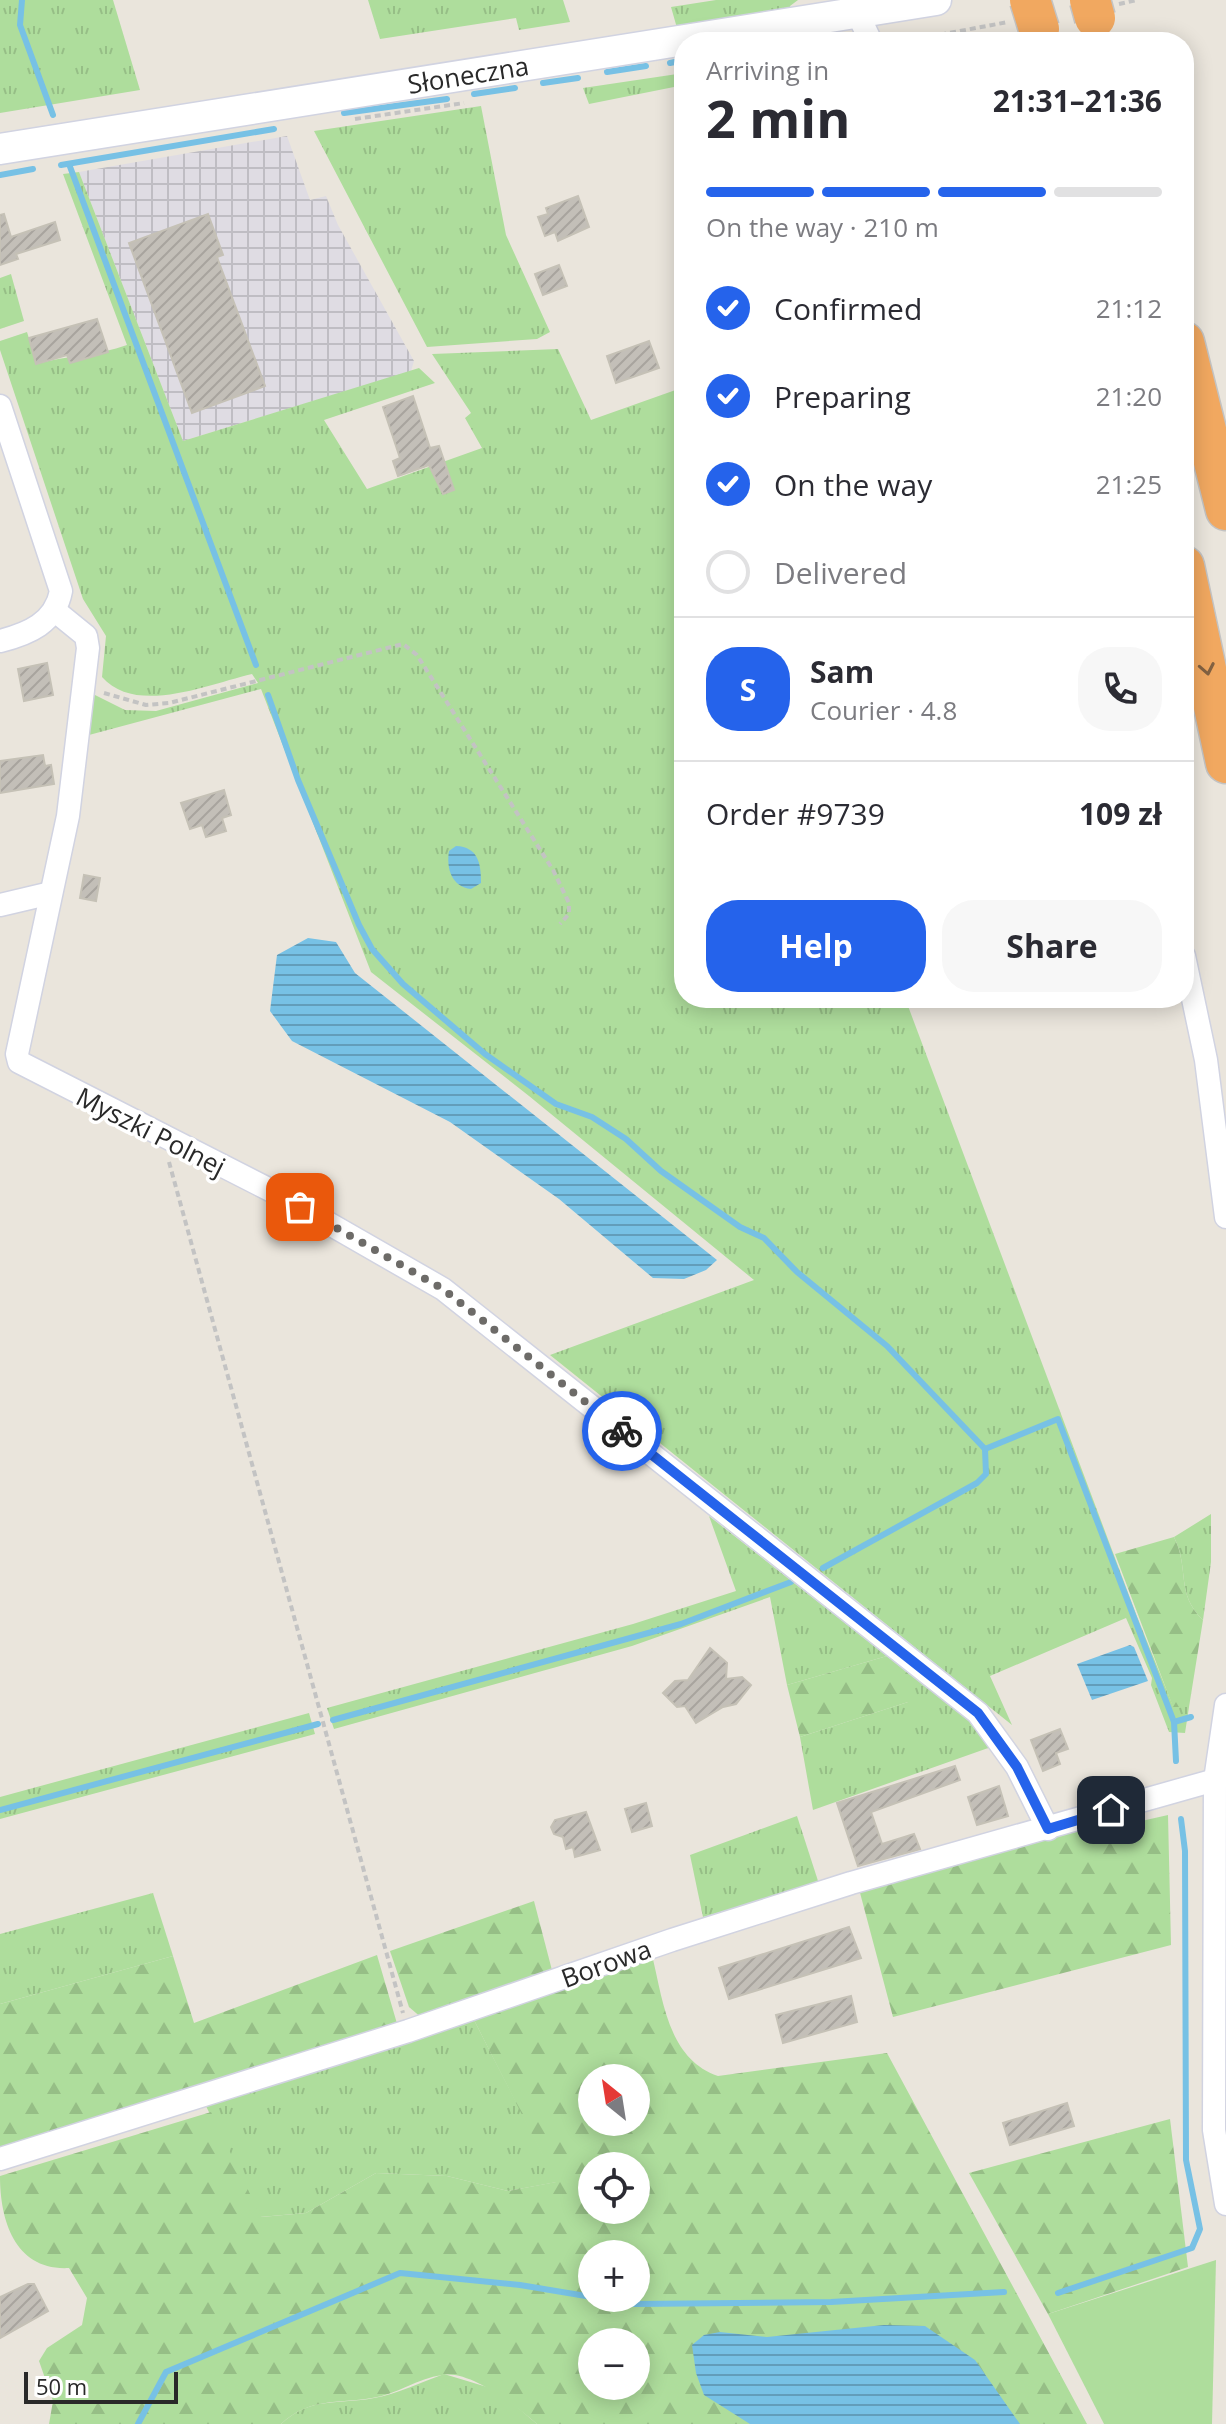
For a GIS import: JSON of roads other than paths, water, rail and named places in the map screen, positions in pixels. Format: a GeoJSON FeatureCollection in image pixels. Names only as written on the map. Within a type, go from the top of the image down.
{"type":"FeatureCollection","features":[{"type":"Feature","properties":{"kind":"highway"},"geometry":{"type":"LineString","coordinates":[[1194,382],[1226,510]]}},
{"type":"Feature","properties":{"kind":"highway"},"geometry":{"type":"LineString","coordinates":[[1194,613],[1226,763]]}},
{"type":"Feature","properties":{"kind":"main road","name":"Słoneczna"},"geometry":{"type":"LineString","coordinates":[[699,32],[854,6],[936,0]]}},
{"type":"Feature","properties":{"kind":"main road","name":"Słoneczna"},"geometry":{"type":"LineString","coordinates":[[0,149],[674,36]]}},
{"type":"Feature","properties":{"kind":"street"},"geometry":{"type":"LineString","coordinates":[[854,6],[866,32]]}},
{"type":"Feature","properties":{"kind":"street"},"geometry":{"type":"LineString","coordinates":[[0,406],[60,582],[54,610],[35,630],[0,641]]}},
{"type":"Feature","properties":{"kind":"street","name":"Myszki Polnej"},"geometry":{"type":"LineString","coordinates":[[54,610],[88,641],[73,785],[17,1058],[23,1066],[274,1192],[453,1297],[978,1713],[1017,1767],[1048,1829]]}},
{"type":"Feature","properties":{"kind":"street"},"geometry":{"type":"LineString","coordinates":[[0,905],[51,893]]}},
{"type":"Feature","properties":{"kind":"street"},"geometry":{"type":"LineString","coordinates":[[1194,1003],[1206,1060],[1226,1217]]}},
{"type":"Feature","properties":{"kind":"street"},"geometry":{"type":"LineString","coordinates":[[1226,1705],[1215,1780],[1214,2130],[1226,2204]]}},
{"type":"Feature","properties":{"kind":"street","name":"Borowa"},"geometry":{"type":"LineString","coordinates":[[0,2159],[408,2031],[804,1898],[1215,1780]]}},
{"type":"Feature","properties":{"kind":"water"},"geometry":{"type":"Polygon","coordinates":[[[456,846],[469,849],[477,857],[481,883],[471,889],[459,885],[452,876],[448,864],[449,851],[456,846]]]}},
{"type":"Feature","properties":{"kind":"water"},"geometry":{"type":"Polygon","coordinates":[[[308,938],[336,942],[355,973],[717,1260],[706,1270],[684,1279],[653,1278],[559,1199],[450,1122],[292,1041],[270,1011],[277,955],[308,938]]]}},
{"type":"Feature","properties":{"kind":"water"},"geometry":{"type":"Polygon","coordinates":[[[1130,1645],[1134,1647],[1148,1681],[1092,1700],[1077,1664],[1130,1645]]]}},
{"type":"Feature","properties":{"kind":"water"},"geometry":{"type":"Polygon","coordinates":[[[884,2325],[925,2326],[975,2360],[1020,2424],[750,2424],[704,2395],[696,2373],[692,2345],[704,2335],[720,2332],[767,2337],[884,2325]]]}},
{"type":"Feature","properties":{"kind":"waterway"},"geometry":{"type":"LineString","coordinates":[[22,0],[20,25],[53,115]]}},
{"type":"Feature","properties":{"kind":"waterway"},"geometry":{"type":"LineString","coordinates":[[670,63],[674,62]]}},
{"type":"Feature","properties":{"kind":"waterway"},"geometry":{"type":"LineString","coordinates":[[607,72],[646,66]]}},
{"type":"Feature","properties":{"kind":"waterway"},"geometry":{"type":"LineString","coordinates":[[543,83],[578,78]]}},
{"type":"Feature","properties":{"kind":"waterway"},"geometry":{"type":"LineString","coordinates":[[474,94],[515,88]]}},
{"type":"Feature","properties":{"kind":"waterway"},"geometry":{"type":"LineString","coordinates":[[344,113],[447,99]]}},
{"type":"Feature","properties":{"kind":"waterway"},"geometry":{"type":"LineString","coordinates":[[61,165],[274,129]]}},
{"type":"Feature","properties":{"kind":"waterway"},"geometry":{"type":"LineString","coordinates":[[69,164],[256,665]]}},
{"type":"Feature","properties":{"kind":"waterway"},"geometry":{"type":"LineString","coordinates":[[0,175],[33,169]]}},
{"type":"Feature","properties":{"kind":"waterway"},"geometry":{"type":"LineString","coordinates":[[268,695],[298,780],[359,925],[372,949],[403,984],[485,1054],[556,1104],[592,1117],[626,1139],[661,1171],[740,1227],[764,1238],[797,1272],[887,1346],[985,1449],[986,1474],[977,1483],[823,1568]]}},
{"type":"Feature","properties":{"kind":"waterway"},"geometry":{"type":"LineString","coordinates":[[985,1449],[1058,1419],[1174,1722],[1191,1717]]}},
{"type":"Feature","properties":{"kind":"waterway"},"geometry":{"type":"LineString","coordinates":[[333,1720],[681,1624],[791,1582]]}},
{"type":"Feature","properties":{"kind":"waterway"},"geometry":{"type":"LineString","coordinates":[[1174,1722],[1176,1761]]}},
{"type":"Feature","properties":{"kind":"waterway"},"geometry":{"type":"LineString","coordinates":[[0,1810],[318,1724]]}},
{"type":"Feature","properties":{"kind":"waterway"},"geometry":{"type":"LineString","coordinates":[[1058,2293],[1192,2248],[1200,2229],[1186,2160],[1185,1851],[1181,1819]]}},
{"type":"Feature","properties":{"kind":"waterway"},"geometry":{"type":"LineString","coordinates":[[138,2424],[166,2372],[400,2273],[520,2285],[578,2295]]}},
{"type":"Feature","properties":{"kind":"waterway"},"geometry":{"type":"LineString","coordinates":[[650,2304],[831,2302],[1004,2292]]}}]}
